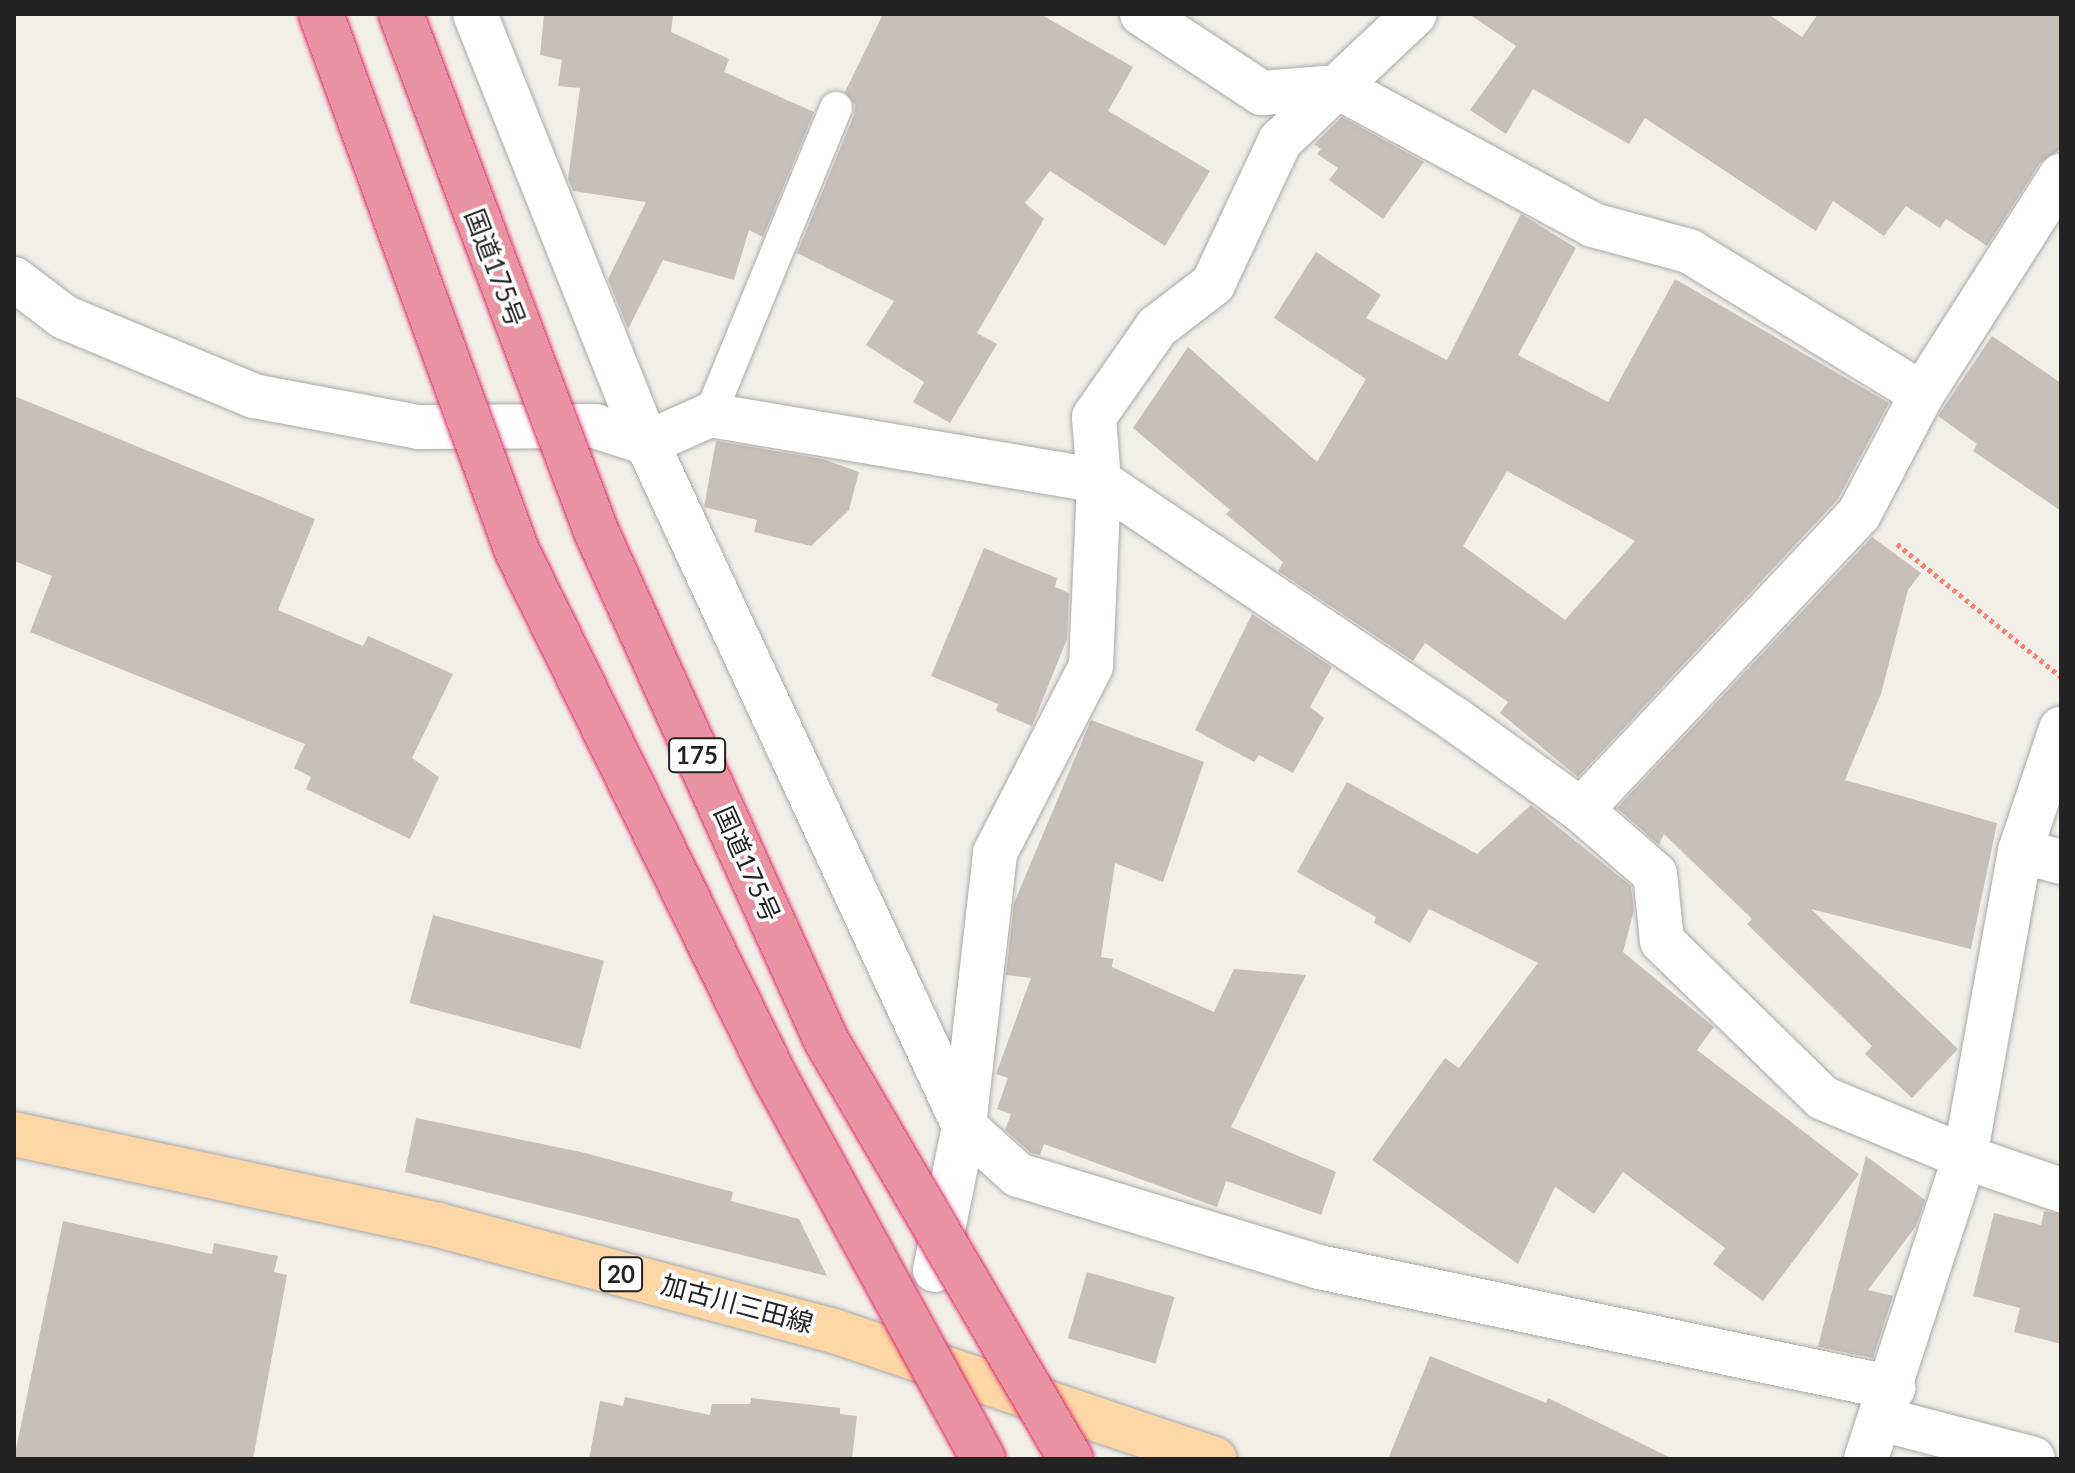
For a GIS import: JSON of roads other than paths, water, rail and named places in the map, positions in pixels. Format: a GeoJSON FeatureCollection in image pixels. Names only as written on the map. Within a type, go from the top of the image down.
{"type":"FeatureCollection","features":[{"type":"Feature","properties":{"kind":"highway","name":"175"},"geometry":{"type":"LineString","coordinates":[[321,14],[517,551],[774,1075],[983,1459]]}},
{"type":"Feature","properties":{"kind":"highway","name":"国道175号"},"geometry":{"type":"LineString","coordinates":[[401,14],[596,531],[826,1040],[1071,1459]]}},
{"type":"Feature","properties":{"kind":"main road","name":"加古川三田線"},"geometry":{"type":"LineString","coordinates":[[14,1134],[438,1225],[831,1330],[1215,1459]]}},
{"type":"Feature","properties":{"kind":"street"},"geometry":{"type":"LineString","coordinates":[[475,14],[647,443],[964,1126],[1018,1175],[1319,1267],[1887,1403],[2033,1459]]}},
{"type":"Feature","properties":{"kind":"street"},"geometry":{"type":"LineString","coordinates":[[1142,14],[1262,93],[1338,87],[1593,225],[1689,251],[1922,394]]}},
{"type":"Feature","properties":{"kind":"street"},"geometry":{"type":"LineString","coordinates":[[935,1270],[964,1126],[995,853],[1091,666],[1099,481],[1094,417],[1157,327],[1213,284],[1280,141],[1415,14]]}},
{"type":"Feature","properties":{"kind":"street"},"geometry":{"type":"LineString","coordinates":[[1581,810],[1859,514],[1922,394],[2061,176]]}},
{"type":"Feature","properties":{"kind":"street"},"geometry":{"type":"LineString","coordinates":[[14,279],[64,317],[254,396],[418,427],[595,426],[647,443],[710,415],[1099,481],[1456,720],[1581,810],[1655,874],[1662,941],[1823,1098],[1965,1157],[2061,1190]]}},
{"type":"Feature","properties":{"kind":"street"},"geometry":{"type":"LineString","coordinates":[[1866,1459],[1887,1403],[1965,1157],[2040,856],[2061,729]]}},
{"type":"Feature","properties":{"kind":"lane"},"geometry":{"type":"LineString","coordinates":[[710,415],[836,108]]}}]}
